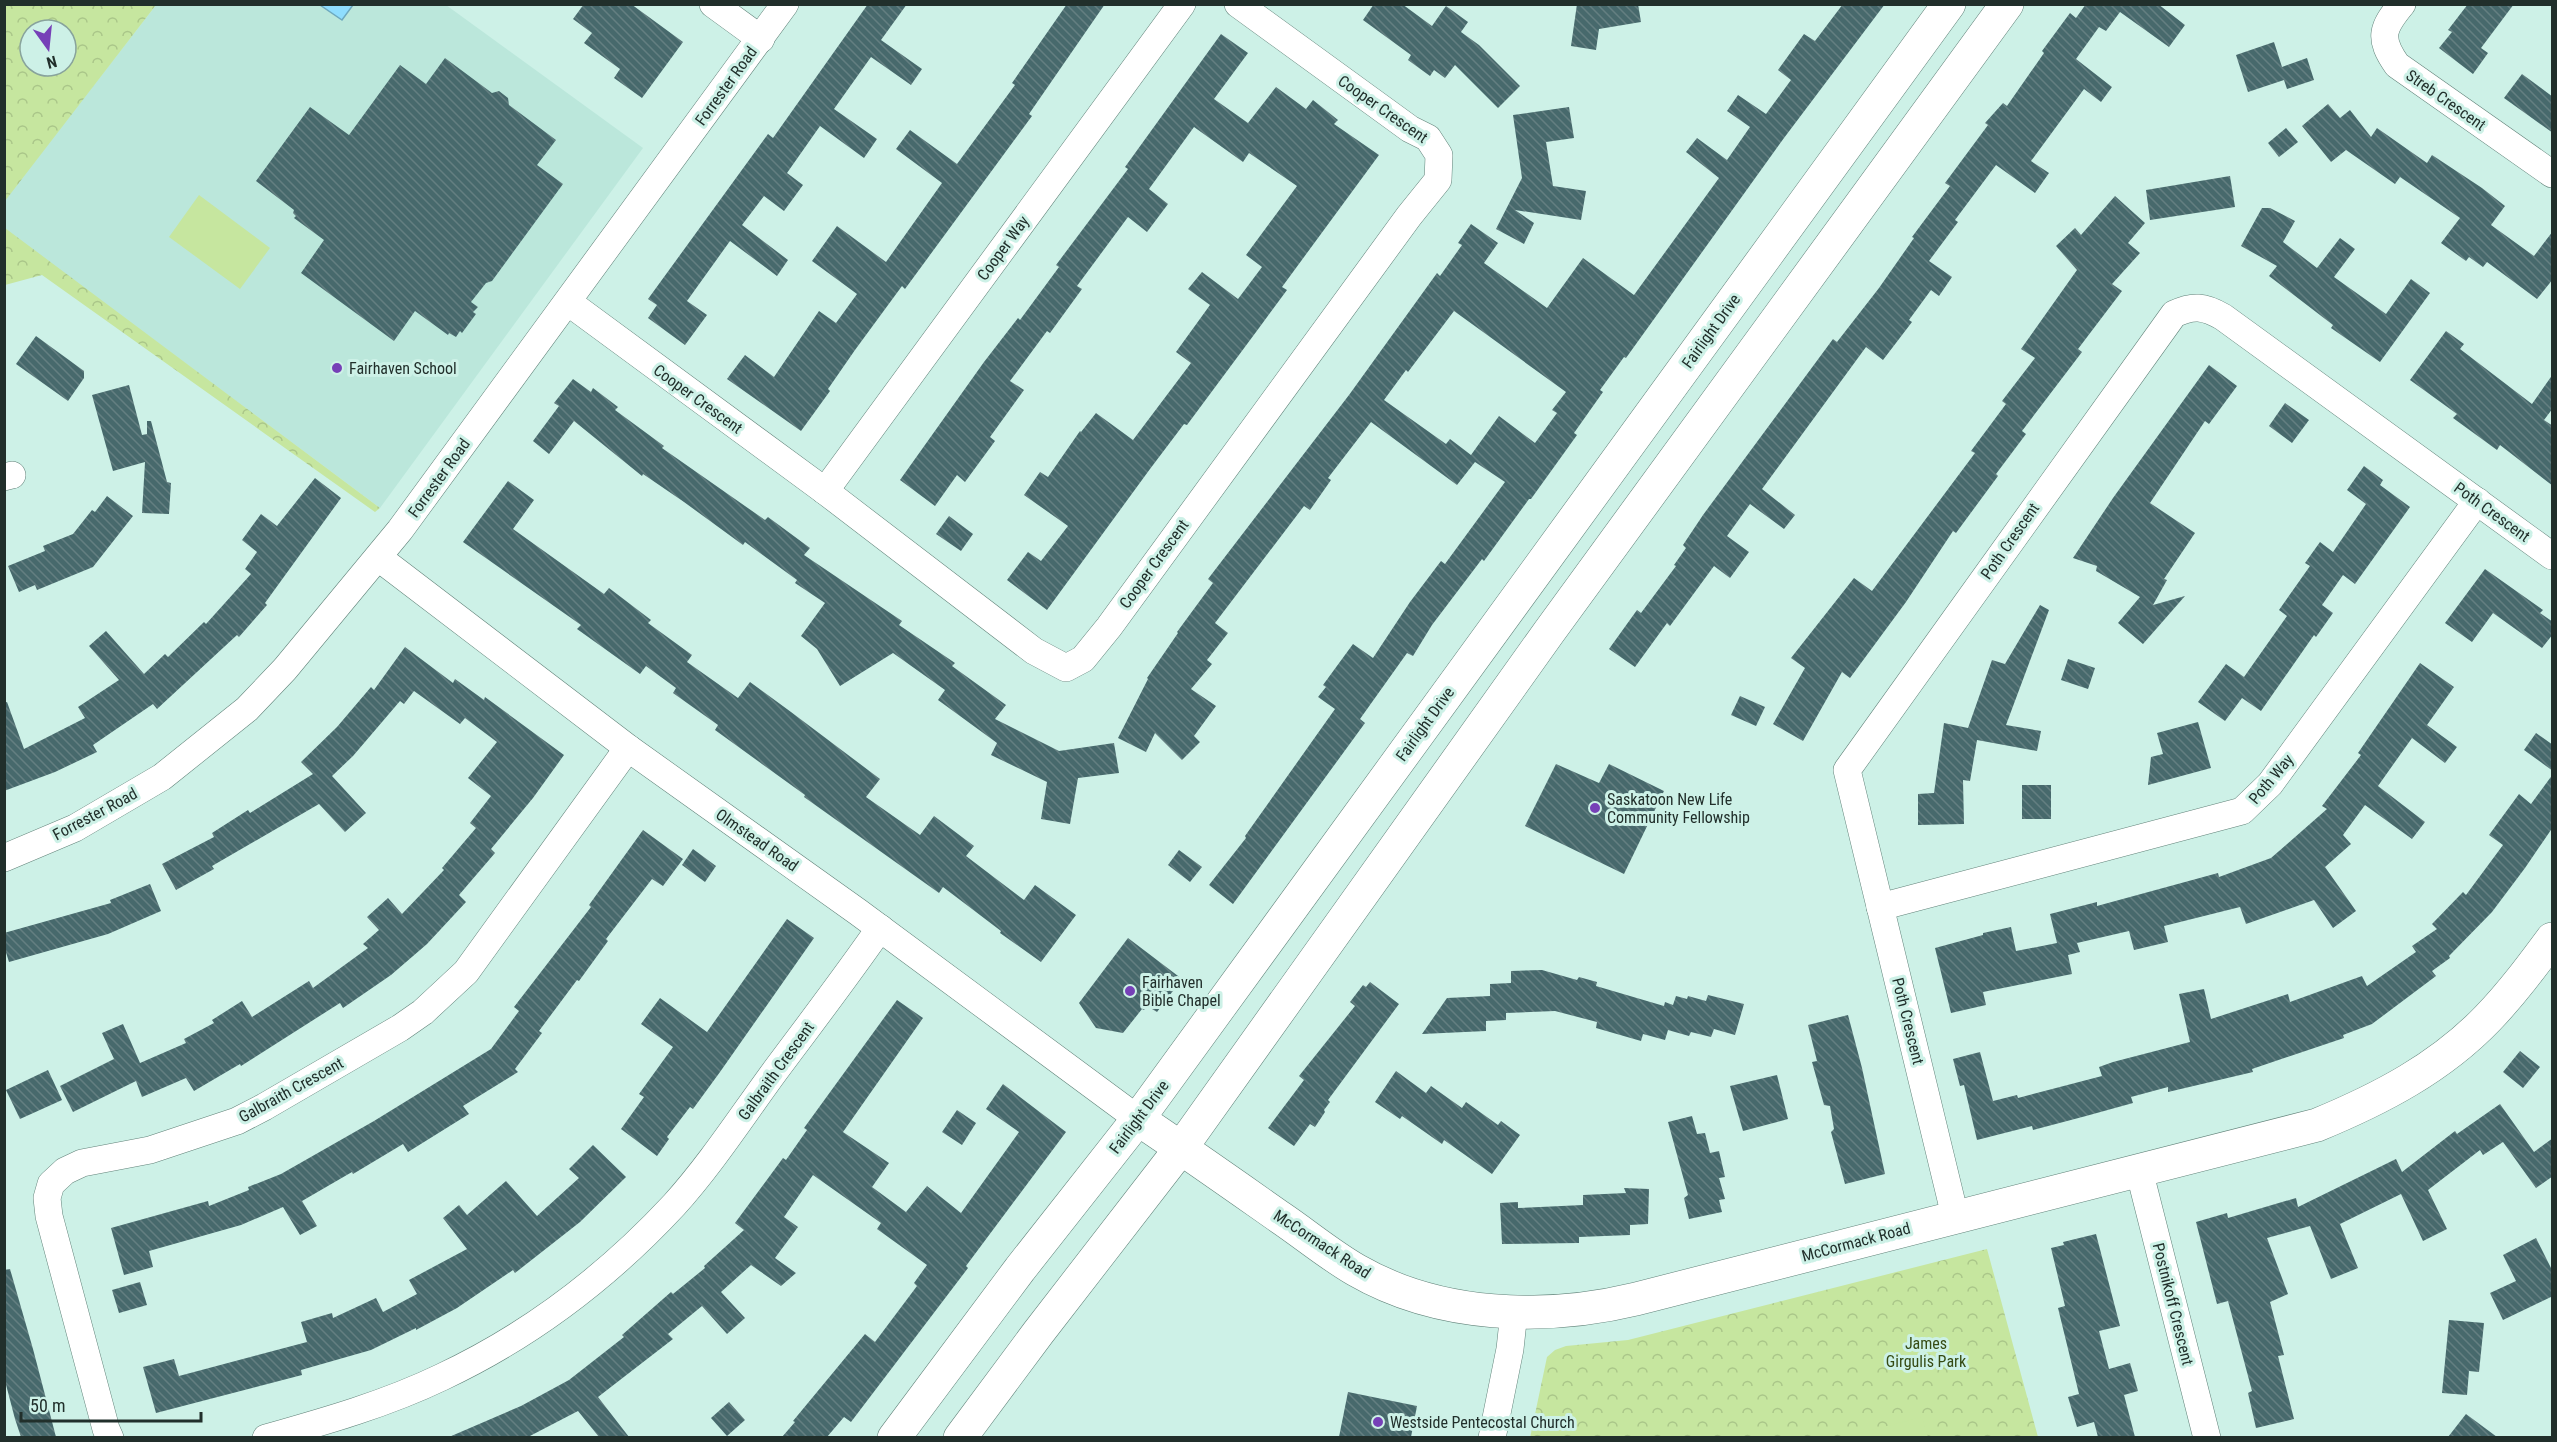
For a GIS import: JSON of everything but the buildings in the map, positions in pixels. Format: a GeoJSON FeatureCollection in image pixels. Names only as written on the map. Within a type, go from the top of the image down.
{"type":"FeatureCollection","features":[{"type":"Feature","properties":{"kind":"main road","name":"Fairlight Drive"},"geometry":{"type":"LineString","coordinates":[[894,1437],[1020,1269],[1138,1119],[1948,4]]}},
{"type":"Feature","properties":{"kind":"main road"},"geometry":{"type":"LineString","coordinates":[[960,1437],[1181,1148],[1549,632],[2007,4]]}},
{"type":"Feature","properties":{"kind":"main road","name":"McCormack Road"},"geometry":{"type":"LineString","coordinates":[[1138,1119],[1356,1270],[1377,1280],[1433,1300],[1471,1308],[1514,1312],[1575,1311],[1606,1306],[2317,1125],[2360,1108],[2400,1087],[2461,1043],[2487,1019],[2553,939]]}},
{"type":"Feature","properties":{"kind":"street"},"geometry":{"type":"LineString","coordinates":[[713,4],[760,39]]}},
{"type":"Feature","properties":{"kind":"street","name":"Forrester Road"},"geometry":{"type":"LineString","coordinates":[[4,858],[75,828],[162,777],[247,709],[285,669],[379,558],[785,4]]}},
{"type":"Feature","properties":{"kind":"street","name":"Cooper Way"},"geometry":{"type":"LineString","coordinates":[[825,491],[1182,4]]}},
{"type":"Feature","properties":{"kind":"street","name":"Cooper Crescent"},"geometry":{"type":"LineString","coordinates":[[568,302],[825,491],[1034,651],[1066,668],[1083,658],[1116,618],[1409,216],[1438,180],[1439,155],[1428,138],[1410,129],[1238,4]]}},
{"type":"Feature","properties":{"kind":"street","name":"Streb Crescent"},"geometry":{"type":"LineString","coordinates":[[2402,4],[2387,22],[2384,37],[2388,53],[2397,65],[2553,174]]}},
{"type":"Feature","properties":{"kind":"street","name":"Poth Crescent"},"geometry":{"type":"LineString","coordinates":[[1955,1216],[1847,770],[2174,314],[2190,306],[2208,308],[2223,317],[2553,556]]}},
{"type":"Feature","properties":{"kind":"street","name":"Poth Way"},"geometry":{"type":"LineString","coordinates":[[1880,907],[2242,811],[2270,784],[2477,501]]}},
{"type":"Feature","properties":{"kind":"street","name":"Olmstead Road"},"geometry":{"type":"LineString","coordinates":[[379,558],[628,748],[880,928],[1138,1119]]}},
{"type":"Feature","properties":{"kind":"street","name":"Galbraith Crescent"},"geometry":{"type":"LineString","coordinates":[[110,1437],[49,1216],[47,1198],[51,1184],[65,1171],[82,1163],[150,1150],[237,1120],[284,1096],[423,1012],[466,972],[628,748]]}},
{"type":"Feature","properties":{"kind":"street","name":"Galbraith Crescent"},"geometry":{"type":"LineString","coordinates":[[266,1437],[368,1408],[442,1377],[514,1338],[545,1318],[610,1266],[653,1227],[699,1175],[880,928]]}},
{"type":"Feature","properties":{"kind":"street","name":"Postnikoff Crescent"},"geometry":{"type":"LineString","coordinates":[[2139,1170],[2207,1437]]}},
{"type":"Feature","properties":{"kind":"street"},"geometry":{"type":"LineString","coordinates":[[1492,1437],[1510,1349],[1514,1312]]}},
{"type":"Feature","properties":{"kind":"shaded area","name":"Fairhaven School"},"geometry":{"type":"Polygon","coordinates":[[[156,5],[446,5],[643,148],[380,508],[5,229],[4,201],[156,5]]]}},
{"type":"Feature","properties":{"kind":"green space"},"geometry":{"type":"Polygon","coordinates":[[[4,5],[156,5],[5,201],[4,5]]]}},
{"type":"Feature","properties":{"kind":"green space"},"geometry":{"type":"Polygon","coordinates":[[[199,195],[270,248],[240,289],[169,237],[199,195]]]}},
{"type":"Feature","properties":{"kind":"green space"},"geometry":{"type":"Polygon","coordinates":[[[4,229],[380,508],[375,512],[42,275],[5,285],[4,229]]]}},
{"type":"Feature","properties":{"kind":"green space","name":"James Girgulis Park"},"geometry":{"type":"Polygon","coordinates":[[[1987,1249],[2038,1437],[1530,1438],[1547,1357],[1555,1350],[1566,1346],[1628,1340],[1987,1249]]]}},
{"type":"Feature","properties":{"kind":"green space"},"geometry":{"type":"Polygon","coordinates":[[[1922,1417],[1928,1437],[1844,1437],[1922,1417]]]}},
{"type":"Feature","properties":{"kind":"water"},"geometry":{"type":"Polygon","coordinates":[[[320,5],[353,5],[342,20],[320,5]]]}},
{"type":"Feature","properties":{"kind":"place","name":"Fairhaven School"},"geometry":{"type":"Point","coordinates":[337,368]}},
{"type":"Feature","properties":{"kind":"place","name":"Saskatoon New Life Community Fellowship"},"geometry":{"type":"Point","coordinates":[1595,808]}},
{"type":"Feature","properties":{"kind":"place","name":"Fairhaven Bible Chapel"},"geometry":{"type":"Point","coordinates":[1130,991]}},
{"type":"Feature","properties":{"kind":"place","name":"Westside Pentecostal Church"},"geometry":{"type":"Point","coordinates":[1378,1422]}}]}
